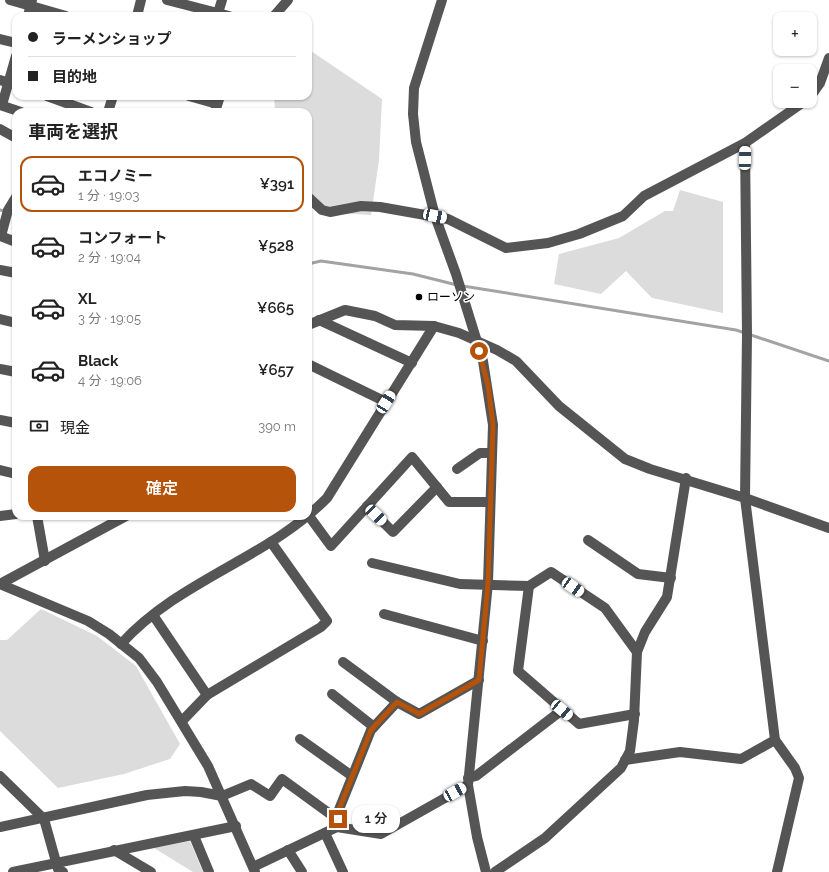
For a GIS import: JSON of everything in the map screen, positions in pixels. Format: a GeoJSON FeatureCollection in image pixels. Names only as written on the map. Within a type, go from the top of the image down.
{"type":"FeatureCollection","features":[{"type":"Feature","properties":{"kind":"street"},"geometry":{"type":"LineString","coordinates":[[10,0],[32,3],[56,12]]}},
{"type":"Feature","properties":{"kind":"street"},"geometry":{"type":"LineString","coordinates":[[138,12],[142,0]]}},
{"type":"Feature","properties":{"kind":"street"},"geometry":{"type":"LineString","coordinates":[[167,0],[214,12]]}},
{"type":"Feature","properties":{"kind":"street"},"geometry":{"type":"LineString","coordinates":[[218,12],[222,0]]}},
{"type":"Feature","properties":{"kind":"street"},"geometry":{"type":"LineString","coordinates":[[278,12],[288,0]]}},
{"type":"Feature","properties":{"kind":"street"},"geometry":{"type":"LineString","coordinates":[[442,0],[414,88],[412,114],[416,142],[435,216],[456,274],[483,361],[488,385],[493,425],[488,583],[468,782],[477,837],[486,872]]}},
{"type":"Feature","properties":{"kind":"street"},"geometry":{"type":"LineString","coordinates":[[0,39],[12,42]]}},
{"type":"Feature","properties":{"kind":"street"},"geometry":{"type":"LineString","coordinates":[[817,87],[829,58]]}},
{"type":"Feature","properties":{"kind":"street"},"geometry":{"type":"LineString","coordinates":[[12,69],[1,105],[12,109]]}},
{"type":"Feature","properties":{"kind":"street"},"geometry":{"type":"LineString","coordinates":[[58,100],[80,108]]}},
{"type":"Feature","properties":{"kind":"street"},"geometry":{"type":"LineString","coordinates":[[203,100],[217,104]]}},
{"type":"Feature","properties":{"kind":"street"},"geometry":{"type":"LineString","coordinates":[[312,201],[322,210],[330,212],[361,206],[380,207],[448,219],[506,248],[548,243],[579,234],[623,216],[644,196],[745,144],[795,108]]}},
{"type":"Feature","properties":{"kind":"street"},"geometry":{"type":"LineString","coordinates":[[1,133],[12,137]]}},
{"type":"Feature","properties":{"kind":"street"},"geometry":{"type":"LineString","coordinates":[[745,144],[747,334],[745,498],[775,740],[795,768],[798,778],[777,872]]}},
{"type":"Feature","properties":{"kind":"street"},"geometry":{"type":"LineString","coordinates":[[12,204],[8,210],[0,236],[12,240]]}},
{"type":"Feature","properties":{"kind":"street"},"geometry":{"type":"LineString","coordinates":[[0,270],[12,272]]}},
{"type":"Feature","properties":{"kind":"street"},"geometry":{"type":"LineString","coordinates":[[312,323],[345,310],[375,316],[395,325],[434,326],[476,340],[497,350],[516,362],[559,406],[625,459],[650,469],[686,478],[829,528]]}},
{"type":"Feature","properties":{"kind":"street"},"geometry":{"type":"LineString","coordinates":[[0,319],[12,322]]}},
{"type":"Feature","properties":{"kind":"street"},"geometry":{"type":"LineString","coordinates":[[320,320],[412,363]]}},
{"type":"Feature","properties":{"kind":"street"},"geometry":{"type":"LineString","coordinates":[[312,513],[327,498],[434,326]]}},
{"type":"Feature","properties":{"kind":"street"},"geometry":{"type":"LineString","coordinates":[[312,366],[386,402]]}},
{"type":"Feature","properties":{"kind":"street"},"geometry":{"type":"LineString","coordinates":[[0,369],[12,371]]}},
{"type":"Feature","properties":{"kind":"street"},"geometry":{"type":"LineString","coordinates":[[0,420],[12,422]]}},
{"type":"Feature","properties":{"kind":"street"},"geometry":{"type":"LineString","coordinates":[[457,469],[480,453],[492,453]]}},
{"type":"Feature","properties":{"kind":"street"},"geometry":{"type":"LineString","coordinates":[[312,520],[331,546],[412,457],[449,502],[490,502]]}},
{"type":"Feature","properties":{"kind":"street"},"geometry":{"type":"LineString","coordinates":[[0,470],[12,473]]}},
{"type":"Feature","properties":{"kind":"street"},"geometry":{"type":"LineString","coordinates":[[495,872],[545,838],[621,768],[630,751],[634,714],[637,652],[645,632],[667,597],[686,478]]}},
{"type":"Feature","properties":{"kind":"street"},"geometry":{"type":"LineString","coordinates":[[367,506],[393,532],[437,487]]}},
{"type":"Feature","properties":{"kind":"street"},"geometry":{"type":"LineString","coordinates":[[0,516],[12,514]]}},
{"type":"Feature","properties":{"kind":"street"},"geometry":{"type":"LineString","coordinates":[[38,520],[45,561]]}},
{"type":"Feature","properties":{"kind":"street"},"geometry":{"type":"LineString","coordinates":[[0,584],[119,520]]}},
{"type":"Feature","properties":{"kind":"street"},"geometry":{"type":"LineString","coordinates":[[121,644],[153,615],[184,592],[250,556],[303,520]]}},
{"type":"Feature","properties":{"kind":"street"},"geometry":{"type":"LineString","coordinates":[[588,540],[638,574],[671,578]]}},
{"type":"Feature","properties":{"kind":"street"},"geometry":{"type":"LineString","coordinates":[[182,721],[206,695],[321,627],[327,621],[270,542]]}},
{"type":"Feature","properties":{"kind":"street"},"geometry":{"type":"LineString","coordinates":[[372,564],[460,584],[488,583],[528,586],[551,572],[605,608],[637,652]]}},
{"type":"Feature","properties":{"kind":"street"},"geometry":{"type":"LineString","coordinates":[[0,584],[88,621],[139,658],[182,721],[208,766],[254,869],[288,850],[325,833],[337,823],[338,812],[371,730],[397,702]]}},
{"type":"Feature","properties":{"kind":"street"},"geometry":{"type":"LineString","coordinates":[[528,586],[518,671],[579,724],[634,714]]}},
{"type":"Feature","properties":{"kind":"street"},"geometry":{"type":"LineString","coordinates":[[384,614],[483,641]]}},
{"type":"Feature","properties":{"kind":"street"},"geometry":{"type":"LineString","coordinates":[[153,615],[206,695]]}},
{"type":"Feature","properties":{"kind":"street"},"geometry":{"type":"LineString","coordinates":[[343,662],[397,702],[419,714],[479,680]]}},
{"type":"Feature","properties":{"kind":"street"},"geometry":{"type":"LineString","coordinates":[[332,694],[374,727]]}},
{"type":"Feature","properties":{"kind":"street"},"geometry":{"type":"LineString","coordinates":[[0,827],[44,819],[147,796],[185,791],[222,796],[251,784],[270,796],[282,779],[337,823],[381,834],[468,782],[562,710]]}},
{"type":"Feature","properties":{"kind":"street"},"geometry":{"type":"LineString","coordinates":[[300,739],[352,776]]}},
{"type":"Feature","properties":{"kind":"street"},"geometry":{"type":"LineString","coordinates":[[625,760],[680,752],[741,760],[775,740]]}},
{"type":"Feature","properties":{"kind":"street"},"geometry":{"type":"LineString","coordinates":[[0,776],[44,819],[58,869],[63,872]]}},
{"type":"Feature","properties":{"kind":"street"},"geometry":{"type":"LineString","coordinates":[[13,872],[114,850],[194,836],[236,826]]}},
{"type":"Feature","properties":{"kind":"street"},"geometry":{"type":"LineString","coordinates":[[325,833],[343,872]]}},
{"type":"Feature","properties":{"kind":"street"},"geometry":{"type":"LineString","coordinates":[[194,836],[209,872]]}},
{"type":"Feature","properties":{"kind":"street"},"geometry":{"type":"LineString","coordinates":[[114,850],[151,872]]}},
{"type":"Feature","properties":{"kind":"street"},"geometry":{"type":"LineString","coordinates":[[288,850],[302,872]]}},
{"type":"Feature","properties":{"kind":"shaded area"},"geometry":{"type":"Polygon","coordinates":[[[312,52],[382,99],[379,160],[371,215],[337,213],[312,205],[312,108],[275,108],[274,100],[312,100],[312,52]]]}},
{"type":"Feature","properties":{"kind":"shaded area"},"geometry":{"type":"Polygon","coordinates":[[[680,190],[723,202],[723,313],[652,298],[626,271],[601,294],[554,284],[559,254],[619,238],[665,211],[673,211],[680,190]]]}},
{"type":"Feature","properties":{"kind":"shaded area"},"geometry":{"type":"Polygon","coordinates":[[[41,609],[97,636],[136,666],[180,744],[170,759],[124,774],[58,788],[0,731],[0,640],[7,640],[41,609]]]}},
{"type":"Feature","properties":{"kind":"shaded area"},"geometry":{"type":"Polygon","coordinates":[[[190,841],[203,872],[193,872],[154,848],[190,841]]]}},
{"type":"Feature","properties":{"kind":"waterway"},"geometry":{"type":"LineString","coordinates":[[0,210],[12,213]]}},
{"type":"Feature","properties":{"kind":"waterway"},"geometry":{"type":"LineString","coordinates":[[312,263],[321,261],[413,274],[457,285]]}},
{"type":"Feature","properties":{"kind":"waterway"},"geometry":{"type":"LineString","coordinates":[[463,286],[736,330],[829,361]]}},
{"type":"Feature","properties":{"kind":"place","name":"ローソン"},"geometry":{"type":"Point","coordinates":[419,297]}},
{"type":"Feature","properties":{"kind":"route"},"geometry":{"type":"LineString","coordinates":[[338,819],[338,812],[371,730],[397,702],[419,714],[479,680],[488,583],[493,425],[488,385],[483,361],[479,351]]}}]}
